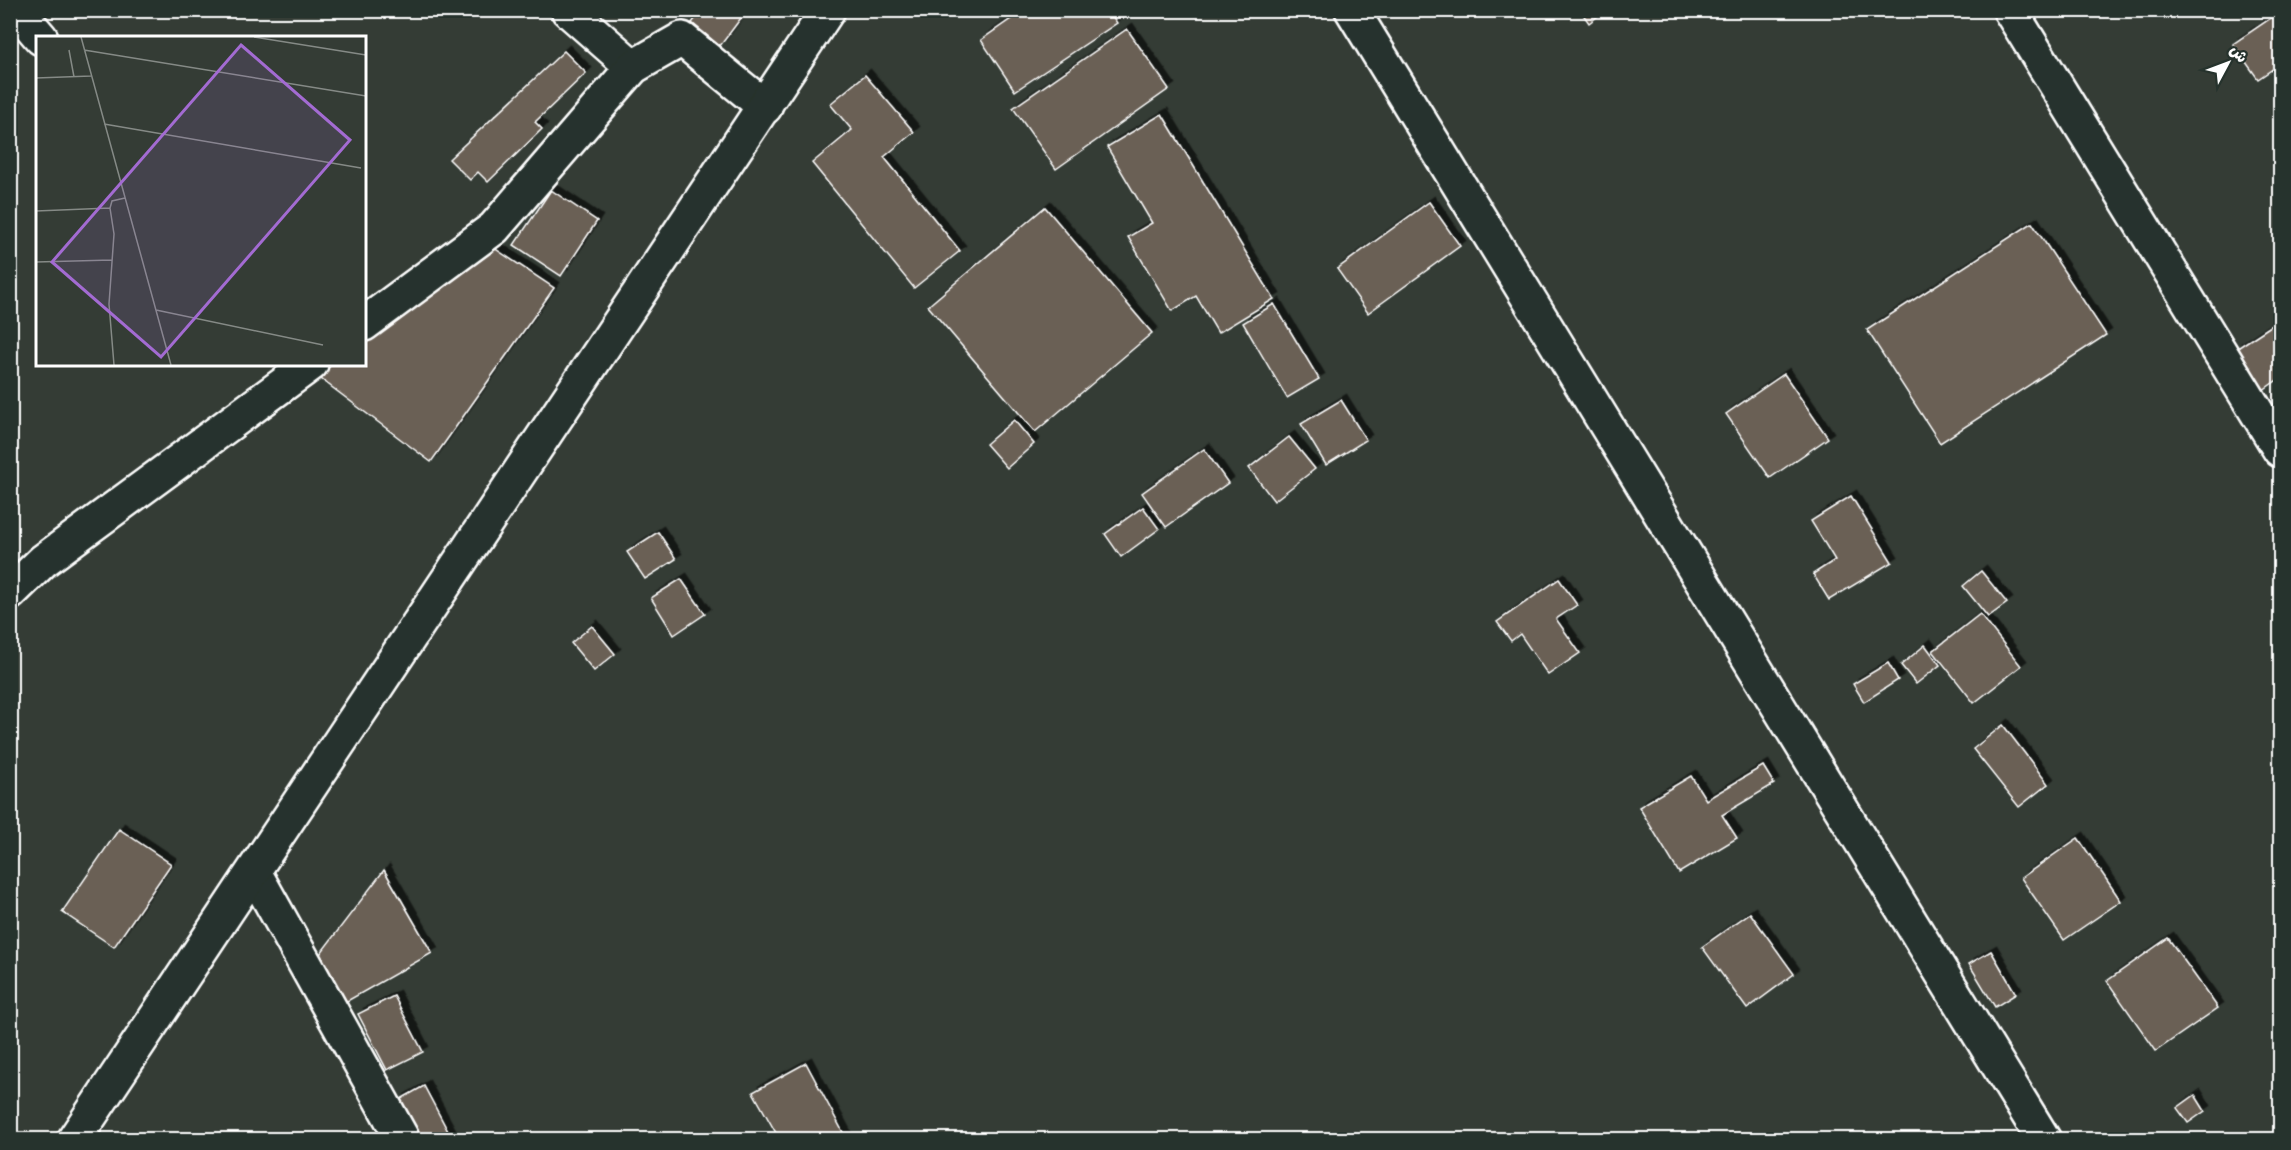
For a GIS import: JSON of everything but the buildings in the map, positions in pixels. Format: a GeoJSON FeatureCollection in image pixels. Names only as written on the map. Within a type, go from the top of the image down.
{"type":"FeatureCollection","features":[{"type":"Feature","properties":{"kind":"street"},"geometry":{"type":"LineString","coordinates":[[17,10],[39,36]]}},
{"type":"Feature","properties":{"kind":"street"},"geometry":{"type":"LineString","coordinates":[[568,10],[633,67]]}},
{"type":"Feature","properties":{"kind":"street"},"geometry":{"type":"LineString","coordinates":[[74,1140],[828,10]]}},
{"type":"Feature","properties":{"kind":"street"},"geometry":{"type":"LineString","coordinates":[[1352,10],[2044,1140]]}},
{"type":"Feature","properties":{"kind":"street"},"geometry":{"type":"LineString","coordinates":[[2010,10],[2280,450]]}},
{"type":"Feature","properties":{"kind":"street"},"geometry":{"type":"LineString","coordinates":[[366,323],[494,228],[633,67],[682,39],[765,107]]}},
{"type":"Feature","properties":{"kind":"street"},"geometry":{"type":"LineString","coordinates":[[10,593],[43,561],[307,366]]}},
{"type":"Feature","properties":{"kind":"street"},"geometry":{"type":"LineString","coordinates":[[254,872],[403,1140]]}}]}
